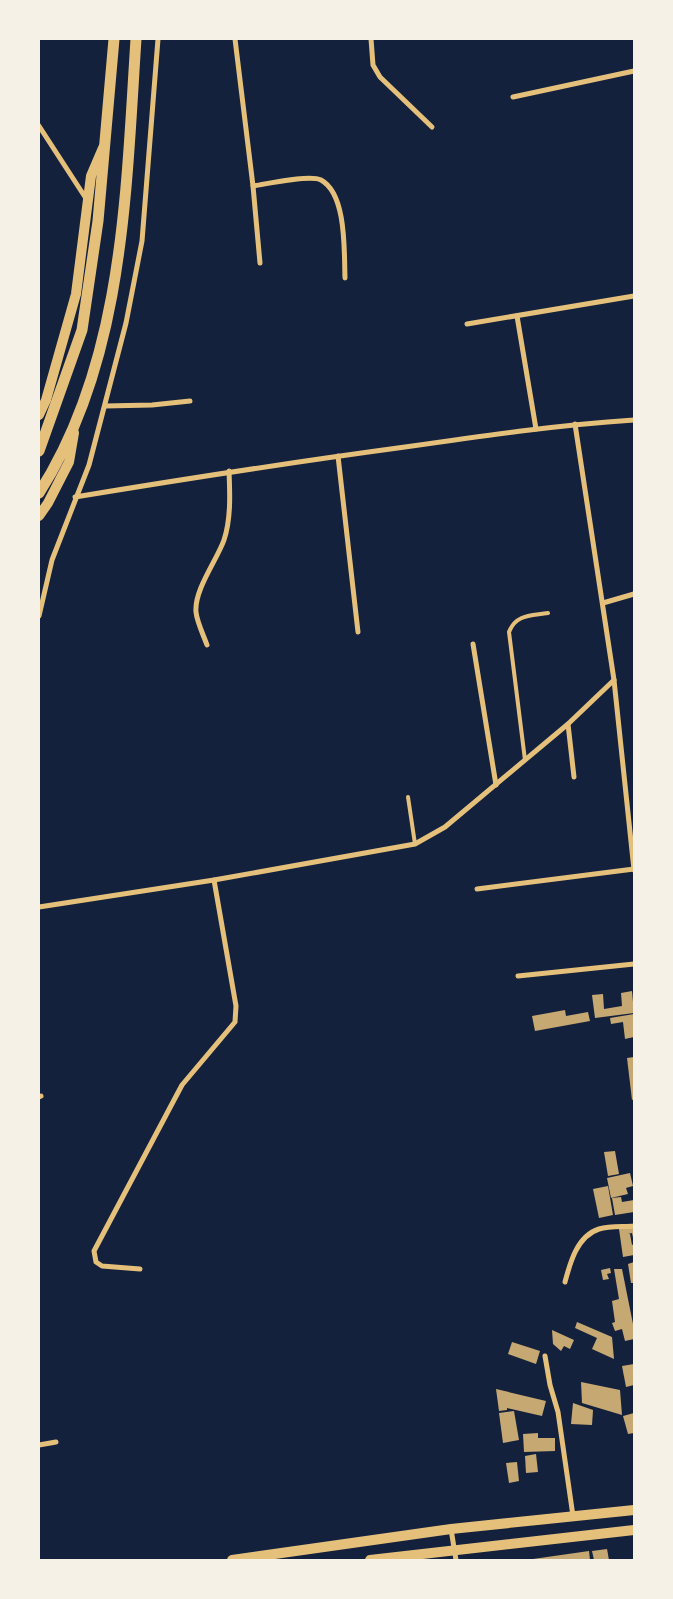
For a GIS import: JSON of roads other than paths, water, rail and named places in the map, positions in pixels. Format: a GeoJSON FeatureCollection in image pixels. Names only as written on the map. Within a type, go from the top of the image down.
{"type":"FeatureCollection","features":[{"type":"Feature","properties":{"kind":"main road"},"geometry":{"type":"LineString","coordinates":[[39,451],[82,330],[98,221],[114,39]]}},
{"type":"Feature","properties":{"kind":"main road"},"geometry":{"type":"LineString","coordinates":[[39,516],[48,503],[69,462],[75,428],[100,352],[115,278],[126,194],[136,39]]}},
{"type":"Feature","properties":{"kind":"main road"},"geometry":{"type":"LineString","coordinates":[[39,415],[46,400],[76,294],[91,176],[105,144]]}},
{"type":"Feature","properties":{"kind":"main road"},"geometry":{"type":"LineString","coordinates":[[39,493],[75,428]]}},
{"type":"Feature","properties":{"kind":"main road"},"geometry":{"type":"LineString","coordinates":[[232,1560],[451,1529],[634,1510]]}},
{"type":"Feature","properties":{"kind":"main road"},"geometry":{"type":"LineString","coordinates":[[370,1560],[634,1530]]}},
{"type":"Feature","properties":{"kind":"street"},"geometry":{"type":"LineString","coordinates":[[39,616],[52,560],[89,465],[126,323],[142,241],[158,39]]}},
{"type":"Feature","properties":{"kind":"street"},"geometry":{"type":"LineString","coordinates":[[235,39],[253,186],[260,263]]}},
{"type":"Feature","properties":{"kind":"street"},"geometry":{"type":"LineString","coordinates":[[371,39],[373,65],[380,77],[432,127]]}},
{"type":"Feature","properties":{"kind":"street"},"geometry":{"type":"LineString","coordinates":[[513,97],[634,71]]}},
{"type":"Feature","properties":{"kind":"street"},"geometry":{"type":"LineString","coordinates":[[39,126],[88,200]]}},
{"type":"Feature","properties":{"kind":"street"},"geometry":{"type":"LineString","coordinates":[[253,186],[306,178],[321,180],[329,187],[337,200],[342,217],[345,278]]}},
{"type":"Feature","properties":{"kind":"street"},"geometry":{"type":"LineString","coordinates":[[468,324],[634,296]]}},
{"type":"Feature","properties":{"kind":"street"},"geometry":{"type":"LineString","coordinates":[[517,316],[536,429]]}},
{"type":"Feature","properties":{"kind":"street"},"geometry":{"type":"LineString","coordinates":[[104,406],[152,405],[190,401]]}},
{"type":"Feature","properties":{"kind":"street"},"geometry":{"type":"LineString","coordinates":[[75,498],[229,471],[575,424],[634,420]]}},
{"type":"Feature","properties":{"kind":"street"},"geometry":{"type":"LineString","coordinates":[[477,889],[634,870],[614,680],[575,424]]}},
{"type":"Feature","properties":{"kind":"street"},"geometry":{"type":"LineString","coordinates":[[338,456],[358,632]]}},
{"type":"Feature","properties":{"kind":"street"},"geometry":{"type":"LineString","coordinates":[[207,645],[196,612],[196,602],[208,571],[224,540],[230,504],[229,471]]}},
{"type":"Feature","properties":{"kind":"street"},"geometry":{"type":"LineString","coordinates":[[602,603],[634,594]]}},
{"type":"Feature","properties":{"kind":"street"},"geometry":{"type":"LineString","coordinates":[[473,644],[496,785]]}},
{"type":"Feature","properties":{"kind":"street"},"geometry":{"type":"LineString","coordinates":[[39,908],[214,880],[415,844],[445,828],[568,724],[614,680]]}},
{"type":"Feature","properties":{"kind":"street"},"geometry":{"type":"LineString","coordinates":[[568,724],[574,777]]}},
{"type":"Feature","properties":{"kind":"street"},"geometry":{"type":"LineString","coordinates":[[140,1269],[102,1266],[96,1262],[94,1251],[182,1085],[234,1022],[236,1006],[214,880]]}},
{"type":"Feature","properties":{"kind":"street"},"geometry":{"type":"LineString","coordinates":[[518,976],[634,964]]}},
{"type":"Feature","properties":{"kind":"street"},"geometry":{"type":"LineString","coordinates":[[565,1282],[571,1260],[584,1238],[598,1229],[634,1226]]}},
{"type":"Feature","properties":{"kind":"street"},"geometry":{"type":"LineString","coordinates":[[544,1356],[558,1412],[573,1517]]}},
{"type":"Feature","properties":{"kind":"street"},"geometry":{"type":"LineString","coordinates":[[39,1445],[56,1442]]}},
{"type":"Feature","properties":{"kind":"street"},"geometry":{"type":"LineString","coordinates":[[451,1529],[456,1560]]}},
{"type":"Feature","properties":{"kind":"lane"},"geometry":{"type":"LineString","coordinates":[[525,760],[509,632],[513,623],[519,618],[548,613]]}},
{"type":"Feature","properties":{"kind":"lane"},"geometry":{"type":"LineString","coordinates":[[408,797],[415,844]]}}]}
